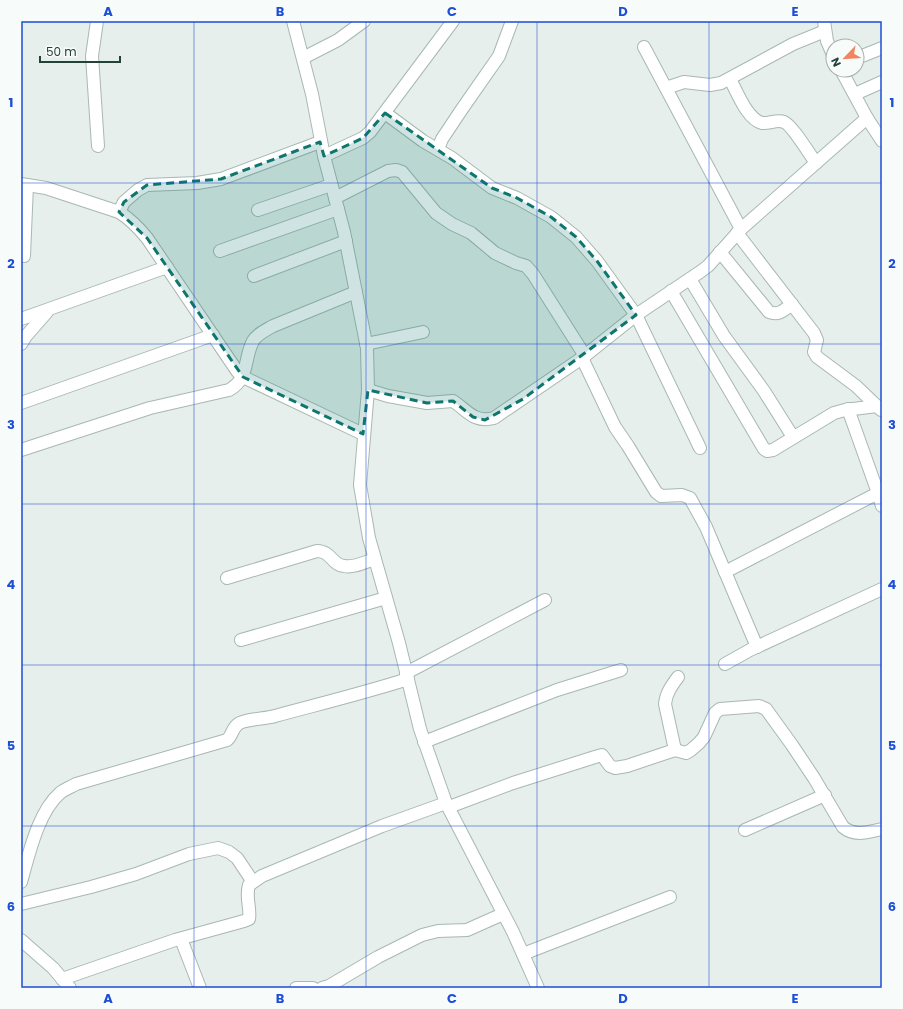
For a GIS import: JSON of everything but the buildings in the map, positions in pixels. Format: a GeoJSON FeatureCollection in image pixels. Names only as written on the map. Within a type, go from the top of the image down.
{"type":"FeatureCollection","features":[{"type":"Feature","properties":{"kind":"street"},"geometry":{"type":"LineString","coordinates":[[97,21],[92,56],[98,146]]}},
{"type":"Feature","properties":{"kind":"street"},"geometry":{"type":"LineString","coordinates":[[293,21],[312,94],[320,142],[346,241],[366,344],[368,390],[363,434],[360,485],[369,538],[424,742],[448,805],[523,954],[538,988]]}},
{"type":"Feature","properties":{"kind":"street"},"geometry":{"type":"LineString","coordinates":[[303,58],[338,40],[364,21]]}},
{"type":"Feature","properties":{"kind":"street"},"geometry":{"type":"LineString","coordinates":[[324,156],[363,138],[370,132],[453,21]]}},
{"type":"Feature","properties":{"kind":"street"},"geometry":{"type":"LineString","coordinates":[[438,149],[442,139],[499,56],[512,21]]}},
{"type":"Feature","properties":{"kind":"street"},"geometry":{"type":"LineString","coordinates":[[666,88],[684,82],[710,85],[721,84],[824,26],[826,38]]}},
{"type":"Feature","properties":{"kind":"street"},"geometry":{"type":"LineString","coordinates":[[644,46],[739,231],[814,333],[817,340],[814,352],[817,357],[856,386],[879,408]]}},
{"type":"Feature","properties":{"kind":"street"},"geometry":{"type":"LineString","coordinates":[[865,55],[882,48]]}},
{"type":"Feature","properties":{"kind":"street"},"geometry":{"type":"LineString","coordinates":[[845,78],[882,141]]}},
{"type":"Feature","properties":{"kind":"street"},"geometry":{"type":"LineString","coordinates":[[730,79],[746,108],[755,120],[764,123],[777,121],[784,122],[794,132],[816,163]]}},
{"type":"Feature","properties":{"kind":"street"},"geometry":{"type":"LineString","coordinates":[[854,94],[882,82]]}},
{"type":"Feature","properties":{"kind":"street"},"geometry":{"type":"LineString","coordinates":[[384,113],[423,141],[438,149],[492,188],[517,198],[551,217],[576,237],[597,261],[636,315],[700,448]]}},
{"type":"Feature","properties":{"kind":"street"},"geometry":{"type":"LineString","coordinates":[[368,390],[388,396],[427,403],[453,401],[473,417],[485,420],[494,418],[583,357],[636,315],[708,266],[739,231],[868,118]]}},
{"type":"Feature","properties":{"kind":"street"},"geometry":{"type":"LineString","coordinates":[[119,212],[124,202],[138,190],[147,185],[221,180],[320,142]]}},
{"type":"Feature","properties":{"kind":"street"},"geometry":{"type":"LineString","coordinates":[[220,251],[336,204],[388,171],[396,170],[402,172],[436,213],[452,224],[472,233],[495,253],[526,266],[533,274],[583,357],[614,427],[628,446],[656,492],[661,496],[682,495],[690,498],[706,527],[757,647]]}},
{"type":"Feature","properties":{"kind":"street"},"geometry":{"type":"LineString","coordinates":[[24,256],[24,184],[46,188],[119,212],[136,225],[167,267],[237,371],[243,377],[363,434]]}},
{"type":"Feature","properties":{"kind":"street"},"geometry":{"type":"LineString","coordinates":[[258,210],[331,185]]}},
{"type":"Feature","properties":{"kind":"street"},"geometry":{"type":"LineString","coordinates":[[254,276],[346,241]]}},
{"type":"Feature","properties":{"kind":"street"},"geometry":{"type":"LineString","coordinates":[[720,252],[769,312],[774,314],[780,313],[792,304]]}},
{"type":"Feature","properties":{"kind":"street"},"geometry":{"type":"LineString","coordinates":[[21,319],[48,311],[167,267]]}},
{"type":"Feature","properties":{"kind":"street"},"geometry":{"type":"LineString","coordinates":[[690,279],[724,336],[764,391],[793,437]]}},
{"type":"Feature","properties":{"kind":"street"},"geometry":{"type":"LineString","coordinates":[[671,291],[764,449],[768,451],[773,450],[834,413],[848,409],[879,408]]}},
{"type":"Feature","properties":{"kind":"street"},"geometry":{"type":"LineString","coordinates":[[21,450],[150,408],[229,390],[236,386],[243,377],[244,368],[253,341],[260,333],[273,326],[356,292]]}},
{"type":"Feature","properties":{"kind":"street"},"geometry":{"type":"LineString","coordinates":[[21,344],[48,311]]}},
{"type":"Feature","properties":{"kind":"street"},"geometry":{"type":"LineString","coordinates":[[366,344],[423,332]]}},
{"type":"Feature","properties":{"kind":"street"},"geometry":{"type":"LineString","coordinates":[[21,403],[213,335]]}},
{"type":"Feature","properties":{"kind":"street"},"geometry":{"type":"LineString","coordinates":[[848,409],[882,506]]}},
{"type":"Feature","properties":{"kind":"street"},"geometry":{"type":"LineString","coordinates":[[725,572],[878,492]]}},
{"type":"Feature","properties":{"kind":"street"},"geometry":{"type":"LineString","coordinates":[[227,578],[317,551],[323,551],[342,566],[352,566],[375,559]]}},
{"type":"Feature","properties":{"kind":"street"},"geometry":{"type":"LineString","coordinates":[[725,664],[757,647],[882,589]]}},
{"type":"Feature","properties":{"kind":"street"},"geometry":{"type":"LineString","coordinates":[[241,640],[386,598]]}},
{"type":"Feature","properties":{"kind":"street"},"geometry":{"type":"LineString","coordinates":[[21,882],[44,812],[61,792],[76,784],[227,740],[231,736],[236,725],[242,722],[268,718],[337,700],[407,676],[545,600]]}},
{"type":"Feature","properties":{"kind":"street"},"geometry":{"type":"LineString","coordinates":[[424,742],[557,690],[622,670]]}},
{"type":"Feature","properties":{"kind":"street"},"geometry":{"type":"LineString","coordinates":[[675,750],[665,704],[671,686],[678,677]]}},
{"type":"Feature","properties":{"kind":"street"},"geometry":{"type":"LineString","coordinates":[[21,940],[53,968],[66,983],[181,939],[248,919],[250,914],[247,902],[247,889],[253,882],[262,876],[314,853],[382,826],[602,755],[610,766],[615,768],[627,766],[675,750],[686,752],[691,750],[704,737],[715,713],[720,709],[758,706],[766,709],[825,795],[843,827],[849,832],[860,833],[882,829]]}},
{"type":"Feature","properties":{"kind":"street"},"geometry":{"type":"LineString","coordinates":[[745,830],[825,795]]}},
{"type":"Feature","properties":{"kind":"street"},"geometry":{"type":"LineString","coordinates":[[21,904],[91,887],[136,874],[189,854],[218,848],[229,852],[237,858],[253,882]]}},
{"type":"Feature","properties":{"kind":"street"},"geometry":{"type":"LineString","coordinates":[[523,954],[670,896]]}},
{"type":"Feature","properties":{"kind":"street"},"geometry":{"type":"LineString","coordinates":[[322,988],[329,986],[378,957],[422,935],[438,931],[467,930],[503,914]]}},
{"type":"Feature","properties":{"kind":"street"},"geometry":{"type":"LineString","coordinates":[[181,939],[200,988]]}},
{"type":"Feature","properties":{"kind":"street"},"geometry":{"type":"LineString","coordinates":[[296,988],[313,988]]}},
{"type":"Feature","properties":{"kind":"highlighted area"},"geometry":{"type":"Polygon","coordinates":[[[385,113],[492,188],[517,198],[551,217],[576,237],[597,261],[636,315],[523,399],[485,420],[473,417],[453,401],[427,403],[368,390],[363,434],[243,377],[147,238],[119,212],[124,202],[147,185],[221,179],[320,142],[324,156],[363,138],[385,113]]]}}]}
